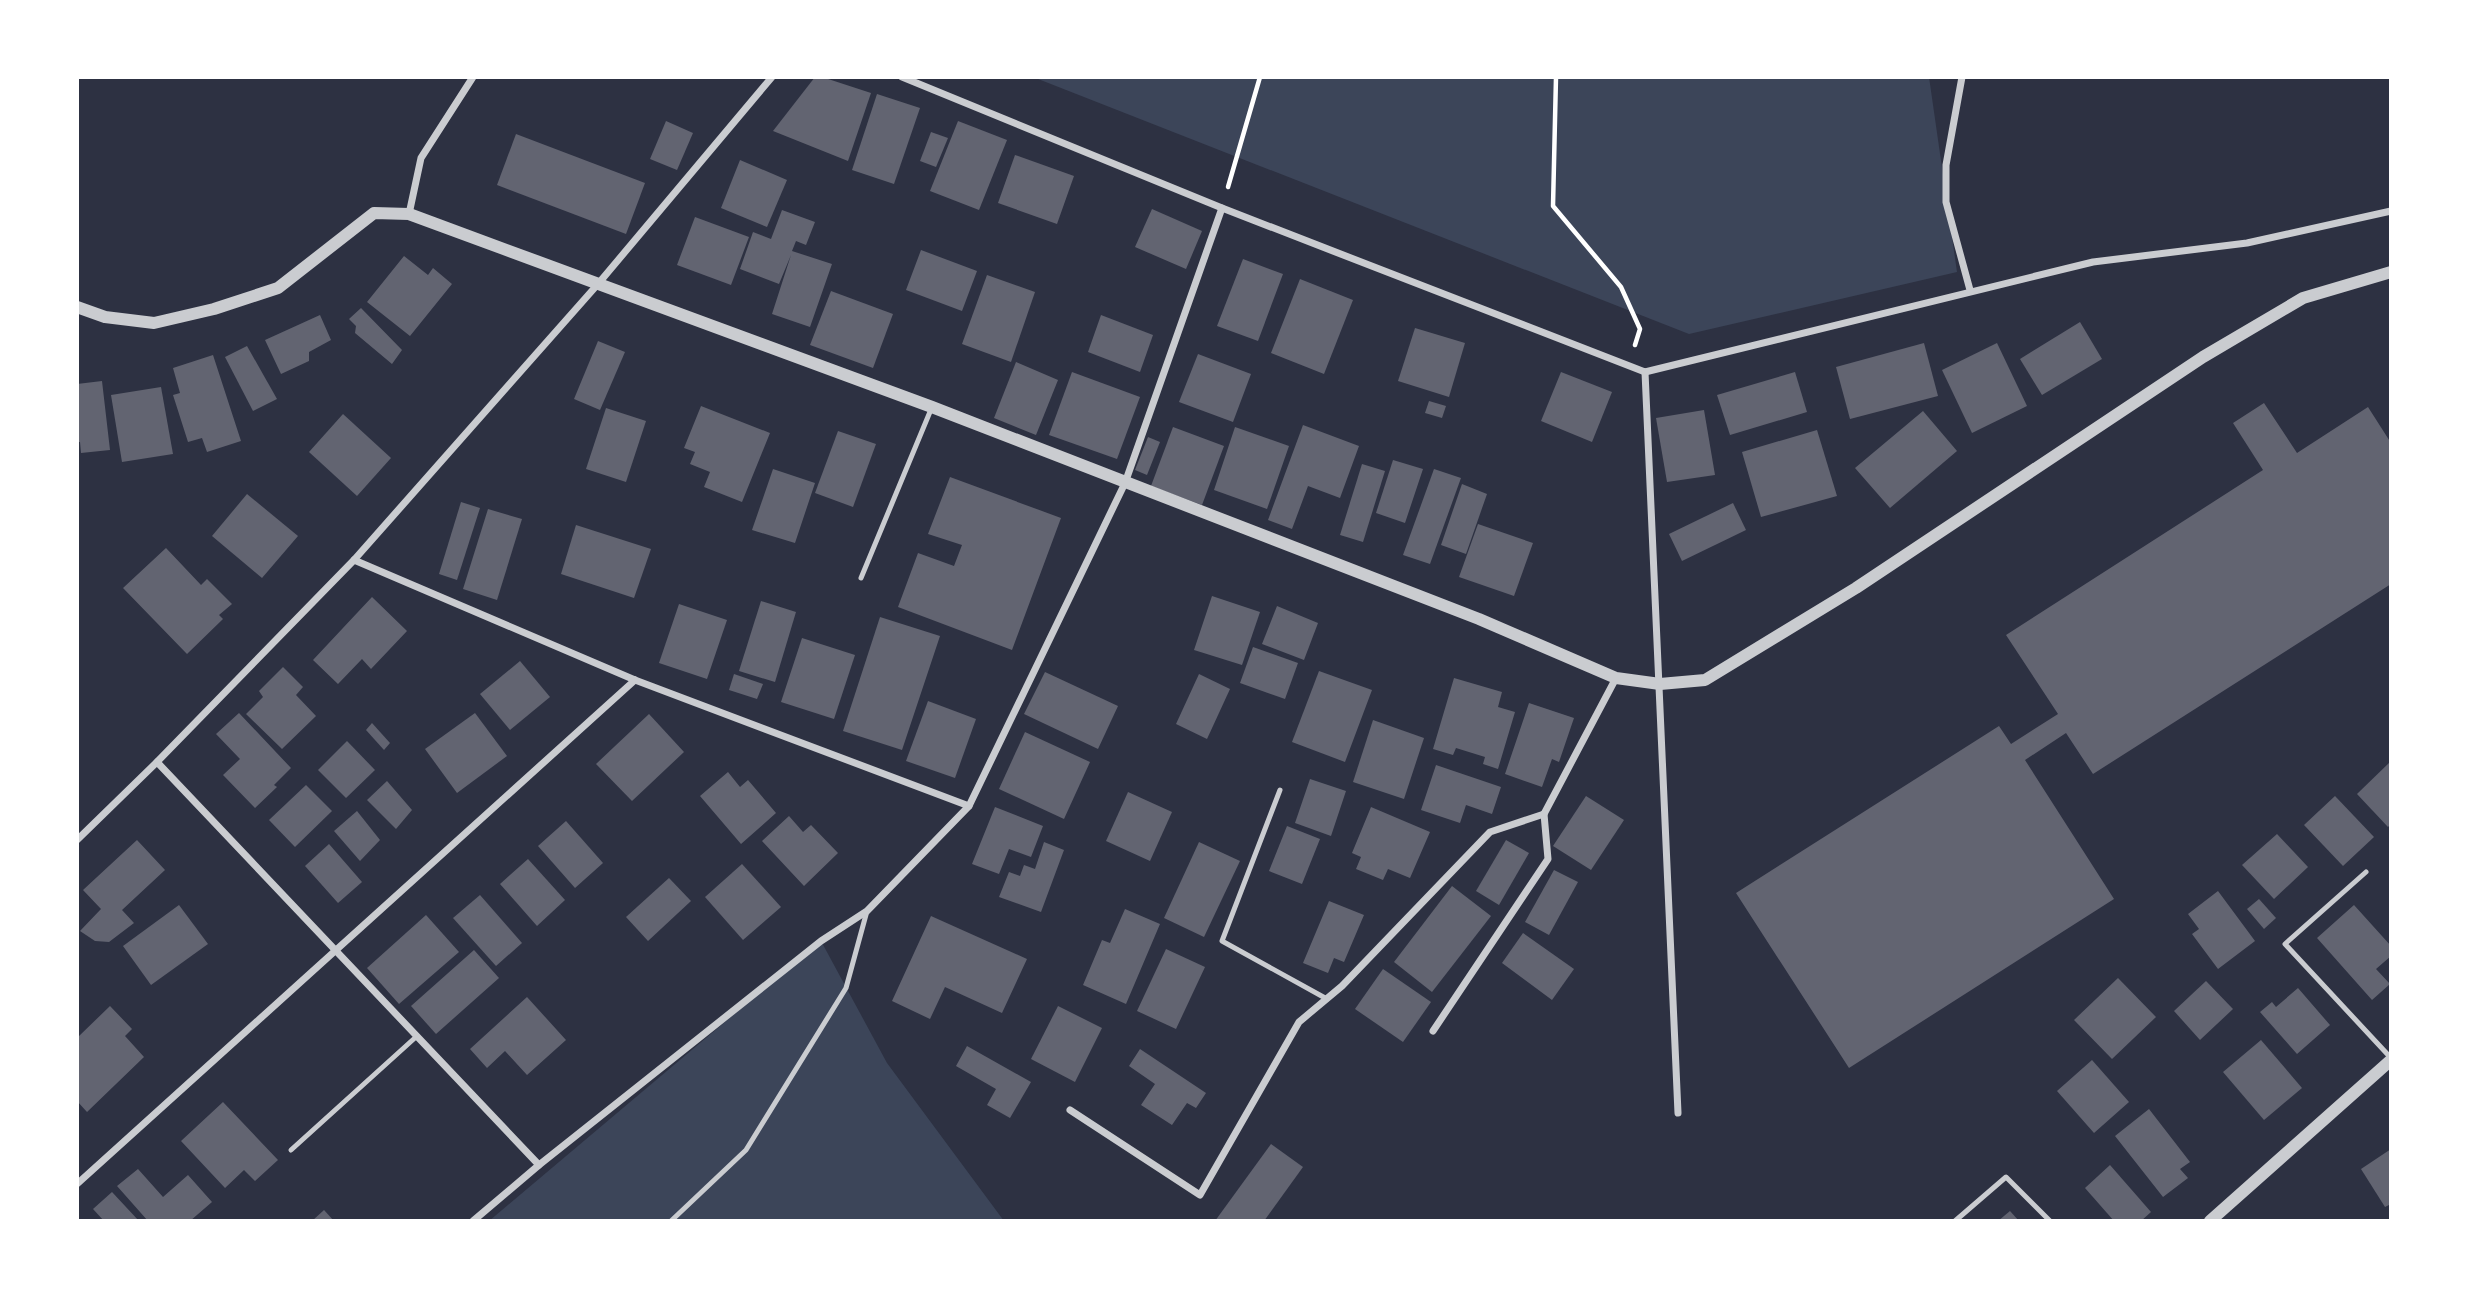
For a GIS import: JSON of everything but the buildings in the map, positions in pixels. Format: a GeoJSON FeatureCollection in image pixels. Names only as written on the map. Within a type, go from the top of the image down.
{"type":"FeatureCollection","features":[{"type":"Feature","properties":{"kind":"street"},"geometry":{"type":"LineString","coordinates":[[410,214],[421,158],[473,77]]}},
{"type":"Feature","properties":{"kind":"street"},"geometry":{"type":"LineString","coordinates":[[77,840],[354,560],[597,285],[772,77]]}},
{"type":"Feature","properties":{"kind":"street"},"geometry":{"type":"LineString","coordinates":[[902,77],[1222,208],[1645,372],[2093,261],[2247,243],[2391,211]]}},
{"type":"Feature","properties":{"kind":"street"},"geometry":{"type":"LineString","coordinates":[[1962,77],[1946,164],[1946,202],[1970,290]]}},
{"type":"Feature","properties":{"kind":"street"},"geometry":{"type":"LineString","coordinates":[[473,1221],[539,1165],[821,941],[867,911],[969,806],[1125,483],[1222,208]]}},
{"type":"Feature","properties":{"kind":"street"},"geometry":{"type":"LineString","coordinates":[[77,306],[105,317],[154,323],[214,309],[278,288],[374,213],[410,214],[932,407],[1479,620],[1616,678],[1661,684],[1705,680],[1856,588],[2203,357],[2303,298],[2391,272]]}},
{"type":"Feature","properties":{"kind":"street"},"geometry":{"type":"LineString","coordinates":[[1645,372],[1661,684],[1678,1113]]}},
{"type":"Feature","properties":{"kind":"street"},"geometry":{"type":"LineString","coordinates":[[354,560],[635,680],[969,806]]}},
{"type":"Feature","properties":{"kind":"street"},"geometry":{"type":"LineString","coordinates":[[1433,1031],[1548,859],[1544,814],[1616,678]]}},
{"type":"Feature","properties":{"kind":"street"},"geometry":{"type":"LineString","coordinates":[[77,1184],[635,680]]}},
{"type":"Feature","properties":{"kind":"street"},"geometry":{"type":"LineString","coordinates":[[157,762],[539,1165]]}},
{"type":"Feature","properties":{"kind":"street"},"geometry":{"type":"LineString","coordinates":[[1070,1110],[1200,1195],[1299,1022],[1327,999],[1490,832],[1544,814]]}},
{"type":"Feature","properties":{"kind":"street"},"geometry":{"type":"LineString","coordinates":[[2210,1221],[2391,1059]]}},
{"type":"Feature","properties":{"kind":"lane"},"geometry":{"type":"LineString","coordinates":[[861,578],[932,407]]}},
{"type":"Feature","properties":{"kind":"lane"},"geometry":{"type":"LineString","coordinates":[[1280,790],[1222,941],[1327,999]]}},
{"type":"Feature","properties":{"kind":"lane"},"geometry":{"type":"LineString","coordinates":[[2366,872],[2285,944],[2391,1059]]}},
{"type":"Feature","properties":{"kind":"lane"},"geometry":{"type":"LineString","coordinates":[[671,1221],[746,1150],[846,988],[867,911]]}},
{"type":"Feature","properties":{"kind":"lane"},"geometry":{"type":"LineString","coordinates":[[290,1150],[417,1036]]}},
{"type":"Feature","properties":{"kind":"lane"},"geometry":{"type":"LineString","coordinates":[[1955,1221],[2006,1177],[2050,1221]]}},
{"type":"Feature","properties":{"kind":"path"},"geometry":{"type":"LineString","coordinates":[[1222,208],[1260,77]]}},
{"type":"Feature","properties":{"kind":"path"},"geometry":{"type":"LineString","coordinates":[[1556,77],[1553,206],[1621,287],[1640,329],[1629,366]]}},
{"type":"Feature","properties":{"kind":"shaded area"},"geometry":{"type":"Polygon","coordinates":[[[1033,77],[1929,77],[1957,272],[1689,334],[1033,77]]]}},
{"type":"Feature","properties":{"kind":"shaded area"},"geometry":{"type":"Polygon","coordinates":[[[821,941],[887,1063],[1004,1221],[489,1221],[821,941]]]}}]}
